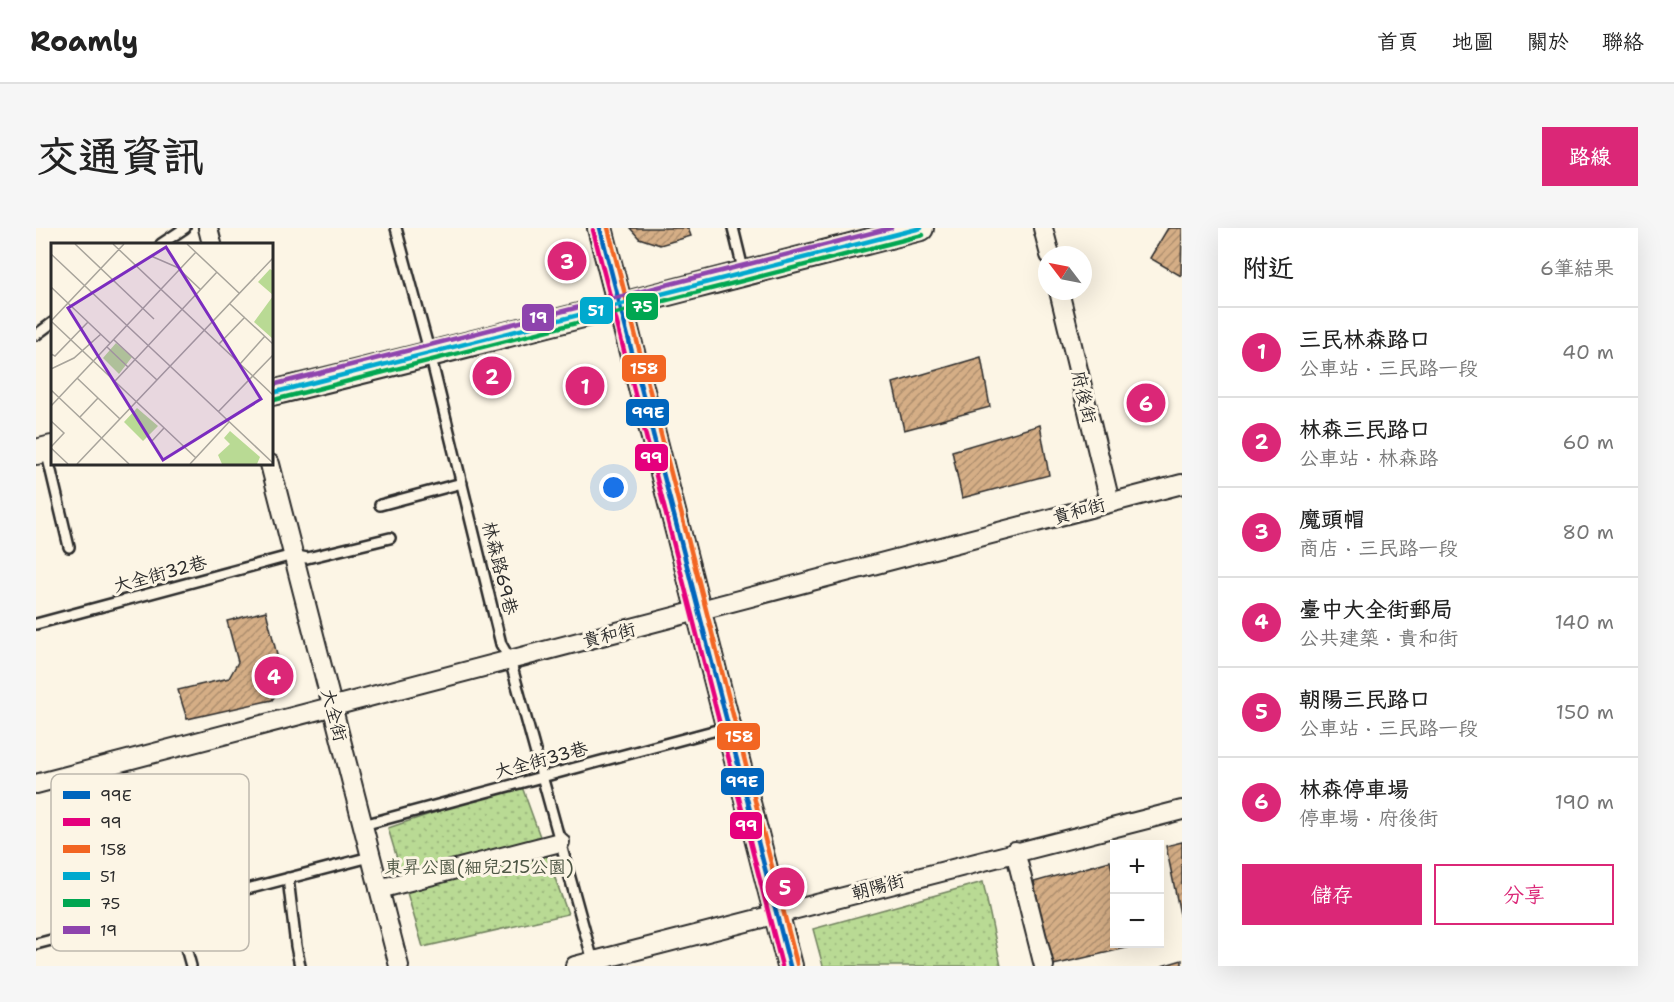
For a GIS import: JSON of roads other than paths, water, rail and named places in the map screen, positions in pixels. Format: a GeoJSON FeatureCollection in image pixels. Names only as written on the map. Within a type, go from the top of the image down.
{"type":"FeatureCollection","features":[{"type":"Feature","properties":{"kind":"main road"},"geometry":{"type":"LineString","coordinates":[[600,228],[790,966]]}},
{"type":"Feature","properties":{"kind":"main road"},"geometry":{"type":"LineString","coordinates":[[273,393],[620,307],[921,228]]}},
{"type":"Feature","properties":{"kind":"street"},"geometry":{"type":"LineString","coordinates":[[1043,228],[1048,246]]}},
{"type":"Feature","properties":{"kind":"street","name":"府後街"},"geometry":{"type":"LineString","coordinates":[[1061,300],[1110,502]]}},
{"type":"Feature","properties":{"kind":"street","name":"大全街"},"geometry":{"type":"LineString","coordinates":[[270,465],[399,966]]}},
{"type":"Feature","properties":{"kind":"street","name":"貴和街"},"geometry":{"type":"LineString","coordinates":[[74,774],[1182,484]]}},
{"type":"Feature","properties":{"kind":"street","name":"貴和街"},"geometry":{"type":"LineString","coordinates":[[36,784],[51,780]]}},
{"type":"Feature","properties":{"kind":"street","name":"朝陽街"},"geometry":{"type":"LineString","coordinates":[[575,966],[1015,851],[1182,810]]}},
{"type":"Feature","properties":{"kind":"street"},"geometry":{"type":"LineString","coordinates":[[379,889],[560,842]]}},
{"type":"Feature","properties":{"kind":"street"},"geometry":{"type":"LineString","coordinates":[[1015,851],[1044,966]]}},
{"type":"Feature","properties":{"kind":"lane"},"geometry":{"type":"LineString","coordinates":[[162,243],[185,228]]}},
{"type":"Feature","properties":{"kind":"lane","name":"林森路69巷"},"geometry":{"type":"LineString","coordinates":[[396,228],[430,354],[501,644],[510,660],[593,961]]}},
{"type":"Feature","properties":{"kind":"lane"},"geometry":{"type":"LineString","coordinates":[[733,228],[744,273]]}},
{"type":"Feature","properties":{"kind":"lane"},"geometry":{"type":"LineString","coordinates":[[36,335],[51,324]]}},
{"type":"Feature","properties":{"kind":"lane"},"geometry":{"type":"LineString","coordinates":[[45,450],[69,547]]}},
{"type":"Feature","properties":{"kind":"lane"},"geometry":{"type":"LineString","coordinates":[[380,505],[462,483]]}},
{"type":"Feature","properties":{"kind":"lane","name":"大全街32巷"},"geometry":{"type":"LineString","coordinates":[[36,624],[293,555],[307,558],[390,538]]}},
{"type":"Feature","properties":{"kind":"lane","name":"大全街33巷"},"geometry":{"type":"LineString","coordinates":[[363,825],[728,727]]}},
{"type":"Feature","properties":{"kind":"lane"},"geometry":{"type":"LineString","coordinates":[[249,888],[370,857]]}},
{"type":"Feature","properties":{"kind":"lane"},"geometry":{"type":"LineString","coordinates":[[288,878],[300,966]]}},
{"type":"Feature","properties":{"kind":"lane"},"geometry":{"type":"LineString","coordinates":[[36,944],[51,940]]}},
{"type":"Feature","properties":{"kind":"lane"},"geometry":{"type":"LineString","coordinates":[[187,951],[191,966]]}},
{"type":"Feature","properties":{"kind":"place","name":"魔頭帽"},"geometry":{"type":"Point","coordinates":[567,261]}},
{"type":"Feature","properties":{"kind":"place","name":"林森三民路口"},"geometry":{"type":"Point","coordinates":[492,376]}},
{"type":"Feature","properties":{"kind":"place","name":"三民林森路口"},"geometry":{"type":"Point","coordinates":[585,386]}},
{"type":"Feature","properties":{"kind":"place","name":"林森停車場"},"geometry":{"type":"Point","coordinates":[1146,403]}},
{"type":"Feature","properties":{"kind":"place","name":"臺中大全街郵局"},"geometry":{"type":"Point","coordinates":[274,676]}},
{"type":"Feature","properties":{"kind":"place","name":"朝陽三民路口"},"geometry":{"type":"Point","coordinates":[785,887]}},
{"type":"Feature","properties":{"kind":"park label","name":"東昇公園(細兒215公園)"},"geometry":{"type":"Point","coordinates":[479,867]}}]}
